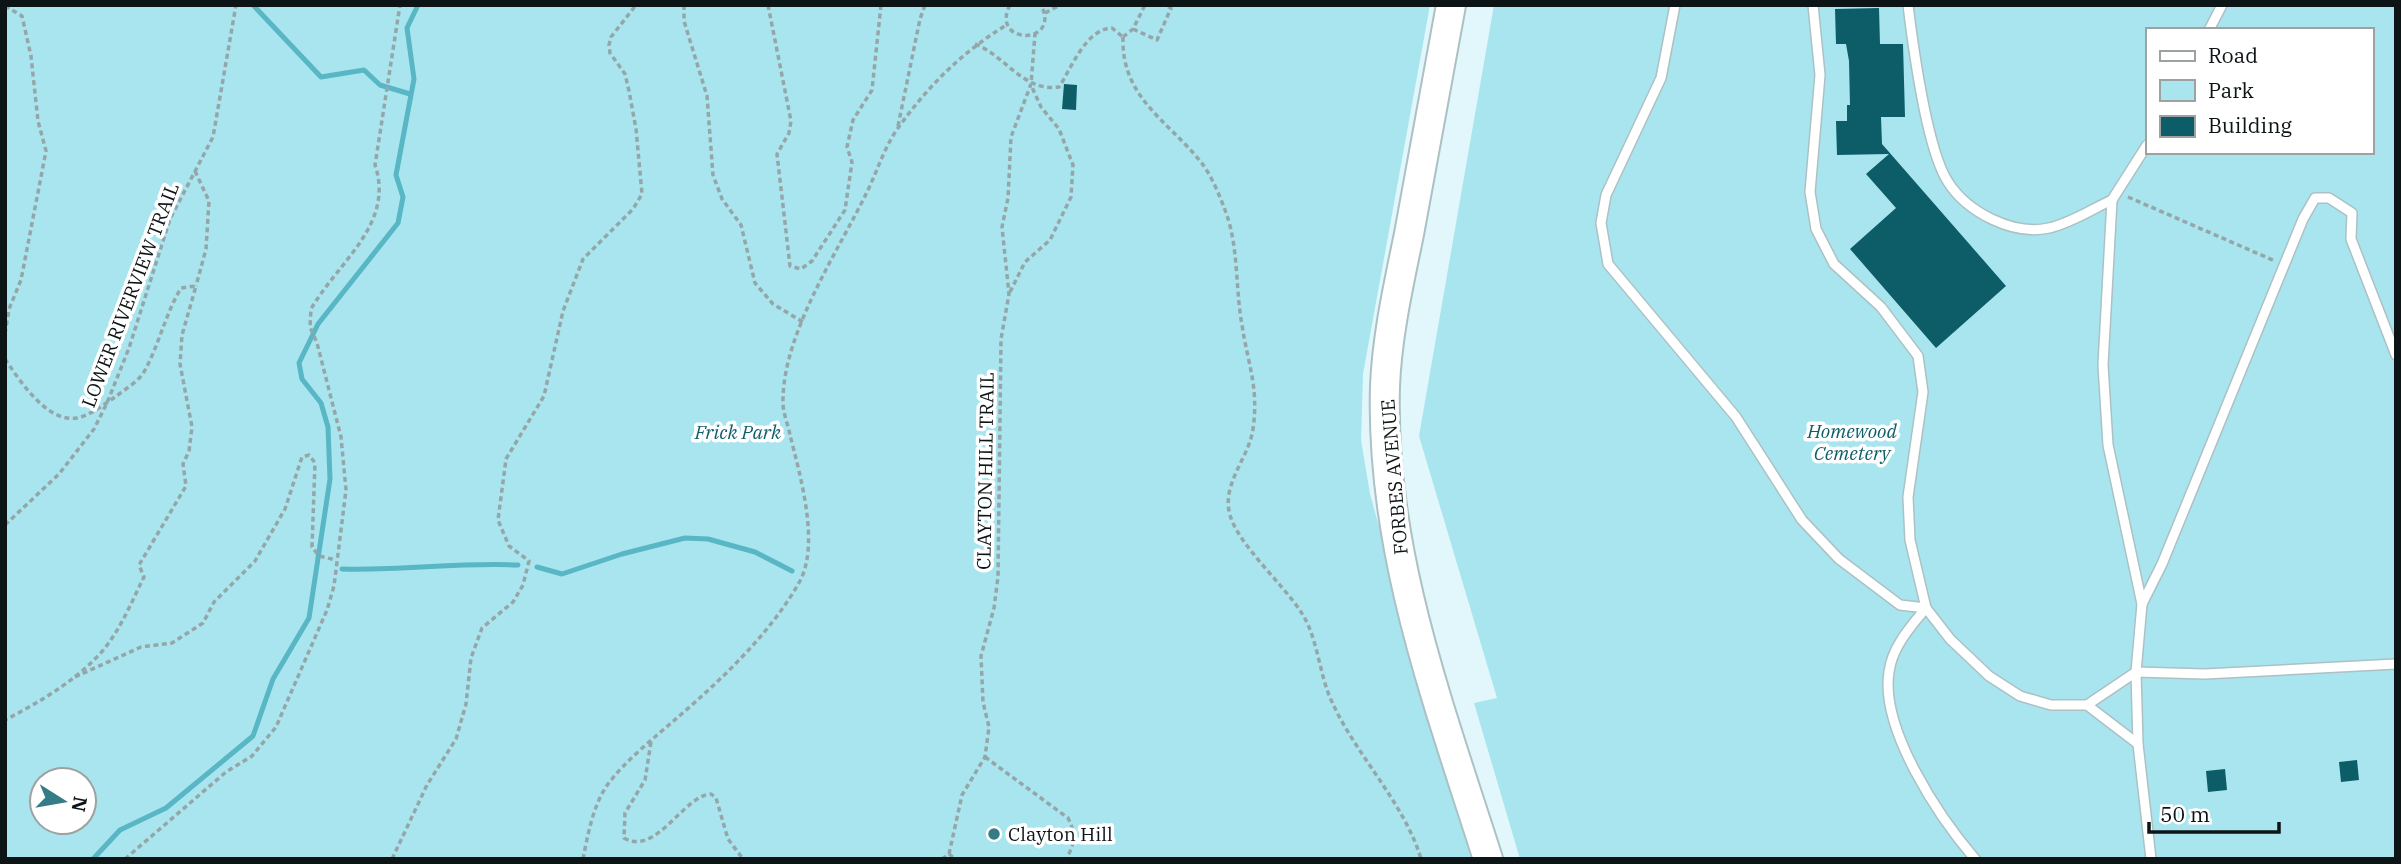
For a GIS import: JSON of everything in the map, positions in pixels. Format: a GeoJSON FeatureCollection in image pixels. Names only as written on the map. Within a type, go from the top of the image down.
{"type":"FeatureCollection","features":[{"type":"Feature","properties":{"kind":"main road","name":"FORBES AVENUE"},"geometry":{"type":"LineString","coordinates":[[1451,5],[1397,296],[1385,385],[1388,463],[1397,539],[1413,621],[1488,859]]}},
{"type":"Feature","properties":{"kind":"lane"},"geometry":{"type":"LineString","coordinates":[[1675,5],[1661,78],[1606,195],[1601,223],[1608,264],[1735,417],[1802,520],[1839,559],[1900,606],[1926,608]]}},
{"type":"Feature","properties":{"kind":"lane"},"geometry":{"type":"LineString","coordinates":[[1813,5],[1820,75],[1810,192],[1816,229],[1834,264],[1881,307],[1918,356],[1923,392],[1908,497],[1910,540],[1926,608],[1950,639],[1989,676],[2020,696],[2051,705],[2087,705],[2136,672],[2204,674],[2396,664]]}},
{"type":"Feature","properties":{"kind":"lane"},"geometry":{"type":"LineString","coordinates":[[1908,5],[1935,149],[1948,182],[1983,216],[2012,229],[2048,228],[2115,196]]}},
{"type":"Feature","properties":{"kind":"lane"},"geometry":{"type":"LineString","coordinates":[[2210,28],[2222,5]]}},
{"type":"Feature","properties":{"kind":"lane"},"geometry":{"type":"LineString","coordinates":[[2146,147],[2115,196],[2104,365],[2108,445],[2141,604],[2136,672],[2138,744],[2151,859]]}},
{"type":"Feature","properties":{"kind":"lane"},"geometry":{"type":"LineString","coordinates":[[2141,604],[2162,564],[2284,264],[2315,198],[2329,198],[2352,213],[2351,239],[2394,350]]}},
{"type":"Feature","properties":{"kind":"lane"},"geometry":{"type":"LineString","coordinates":[[1926,608],[1903,636],[1889,672],[1893,720],[1918,776],[1948,827],[1975,859]]}},
{"type":"Feature","properties":{"kind":"lane"},"geometry":{"type":"LineString","coordinates":[[2087,705],[2138,744]]}},
{"type":"Feature","properties":{"kind":"path","name":"LOWER RIVERVIEW TRAIL"},"geometry":{"type":"LineString","coordinates":[[5,524],[59,474],[94,429],[107,403],[137,326],[170,219],[194,169],[213,138],[236,5]]}},
{"type":"Feature","properties":{"kind":"path"},"geometry":{"type":"LineString","coordinates":[[125,859],[226,772],[252,757],[276,727],[327,610],[346,489],[341,437],[317,343],[310,327],[311,309],[325,285],[361,240],[378,213],[381,182],[375,165],[388,99],[400,5]]}},
{"type":"Feature","properties":{"kind":"path"},"geometry":{"type":"LineString","coordinates":[[392,859],[427,785],[456,739],[466,704],[471,658],[482,628],[513,602],[523,585],[529,561],[509,546],[498,520],[506,459],[544,396],[563,311],[583,259],[633,209],[642,194],[636,129],[629,91],[625,74],[610,53],[609,45],[611,37],[636,5]]}},
{"type":"Feature","properties":{"kind":"path"},"geometry":{"type":"LineString","coordinates":[[684,5],[684,21],[707,96],[713,175],[722,199],[741,225],[755,283],[773,304],[803,322]]}},
{"type":"Feature","properties":{"kind":"path"},"geometry":{"type":"LineString","coordinates":[[768,5],[791,121],[789,134],[777,153],[790,266],[801,269],[812,261],[845,210],[852,162],[847,147],[853,120],[872,90],[881,5]]}},
{"type":"Feature","properties":{"kind":"path"},"geometry":{"type":"LineString","coordinates":[[898,128],[925,5]]}},
{"type":"Feature","properties":{"kind":"path"},"geometry":{"type":"LineString","coordinates":[[1010,5],[1006,15],[1008,24],[1017,34],[1035,34],[1043,25],[1045,13],[1041,5]]}},
{"type":"Feature","properties":{"kind":"path"},"geometry":{"type":"LineString","coordinates":[[1045,13],[1060,5]]}},
{"type":"Feature","properties":{"kind":"path"},"geometry":{"type":"LineString","coordinates":[[1145,5],[1133,29],[1123,37],[1122,58],[1128,78],[1139,96],[1204,166],[1226,211],[1234,242],[1242,327],[1252,363],[1256,399],[1252,433],[1230,487],[1228,511],[1236,534],[1256,554],[1303,615],[1331,702],[1407,826],[1421,859]]}},
{"type":"Feature","properties":{"kind":"path"},"geometry":{"type":"LineString","coordinates":[[1133,29],[1157,40],[1171,8],[1165,5]]}},
{"type":"Feature","properties":{"kind":"path"},"geometry":{"type":"LineString","coordinates":[[5,6],[22,16],[31,56],[38,121],[46,151],[21,280],[7,309],[5,334]]}},
{"type":"Feature","properties":{"kind":"path"},"geometry":{"type":"LineString","coordinates":[[583,859],[587,834],[608,784],[732,668],[754,643],[800,580],[809,538],[799,475],[782,400],[790,358],[803,322],[880,156],[898,128],[935,82],[975,44],[1008,24]]}},
{"type":"Feature","properties":{"kind":"path"},"geometry":{"type":"LineString","coordinates":[[975,44],[991,50],[1031,84],[1047,89],[1059,87],[1087,42],[1102,28],[1112,28],[1123,37]]}},
{"type":"Feature","properties":{"kind":"path","name":"CLAYTON HILL TRAIL"},"geometry":{"type":"LineString","coordinates":[[949,854],[962,795],[985,757],[989,727],[983,702],[981,656],[994,608],[998,577],[1001,339],[1009,294],[1002,227],[1008,198],[1011,137],[1031,84],[1035,34]]}},
{"type":"Feature","properties":{"kind":"path"},"geometry":{"type":"LineString","coordinates":[[1009,294],[1025,262],[1050,240],[1071,197],[1073,165],[1059,129],[1041,107],[1031,84]]}},
{"type":"Feature","properties":{"kind":"path"},"geometry":{"type":"LineString","coordinates":[[73,677],[104,648],[128,611],[144,577],[139,565],[186,485],[183,464],[189,451],[192,427],[180,364],[182,335],[206,249],[209,201],[194,169]]}},
{"type":"Feature","properties":{"kind":"path"},"geometry":{"type":"LineString","coordinates":[[2115,196],[2284,264]]}},
{"type":"Feature","properties":{"kind":"path"},"geometry":{"type":"LineString","coordinates":[[845,210],[854,215]]}},
{"type":"Feature","properties":{"kind":"path"},"geometry":{"type":"LineString","coordinates":[[5,359],[19,379],[58,416],[78,418],[107,403],[142,375],[159,340],[167,312],[181,288],[196,286]]}},
{"type":"Feature","properties":{"kind":"path"},"geometry":{"type":"LineString","coordinates":[[5,720],[73,677],[141,648],[172,643],[203,623],[215,602],[255,561],[285,509],[302,457],[309,455],[315,463],[312,547],[319,556],[336,560]]}},
{"type":"Feature","properties":{"kind":"path"},"geometry":{"type":"LineString","coordinates":[[651,741],[645,780],[625,813],[624,838],[632,843],[642,841],[672,822],[703,794],[711,794],[716,799],[728,839],[743,859]]}},
{"type":"Feature","properties":{"kind":"path"},"geometry":{"type":"LineString","coordinates":[[985,757],[1068,818],[1073,828],[1074,845],[1066,859]]}},
{"type":"Feature","properties":{"kind":"path"},"geometry":{"type":"LineString","coordinates":[[942,859],[949,854],[955,859]]}},
{"type":"Feature","properties":{"kind":"green space","name":"Frick Park"},"geometry":{"type":"Polygon","coordinates":[[[5,5],[1430,5],[1363,374],[1361,440],[1370,494],[1471,859],[5,859],[5,5]]]}},
{"type":"Feature","properties":{"kind":"green space","name":"Homewood Cemetery"},"geometry":{"type":"Polygon","coordinates":[[[1494,5],[2396,5],[2396,859],[1520,859],[1474,703],[1497,698],[1419,436],[1494,5]]]}},
{"type":"Feature","properties":{"kind":"building"},"geometry":{"type":"Polygon","coordinates":[[[1879,8],[1880,44],[1903,44],[1905,117],[1881,117],[1882,144],[2006,286],[1936,348],[1850,249],[1896,208],[1866,174],[1889,154],[1837,155],[1836,121],[1847,121],[1847,105],[1850,105],[1849,61],[1846,44],[1836,44],[1835,9],[1879,8]]]}},
{"type":"Feature","properties":{"kind":"building"},"geometry":{"type":"Polygon","coordinates":[[[1064,84],[1077,85],[1076,110],[1062,109],[1064,84]]]}},
{"type":"Feature","properties":{"kind":"building"},"geometry":{"type":"Polygon","coordinates":[[[2357,760],[2359,780],[2341,782],[2339,762],[2357,760]]]}},
{"type":"Feature","properties":{"kind":"building"},"geometry":{"type":"Polygon","coordinates":[[[2225,769],[2227,790],[2208,792],[2206,771],[2225,769]]]}},
{"type":"Feature","properties":{"kind":"waterway"},"geometry":{"type":"LineString","coordinates":[[253,5],[321,77],[364,70],[380,85],[410,94]]}},
{"type":"Feature","properties":{"kind":"waterway"},"geometry":{"type":"LineString","coordinates":[[93,859],[120,830],[166,808],[253,736],[273,679],[309,618],[330,479],[328,427],[321,403],[302,379],[299,363],[318,324],[398,223],[403,197],[396,175],[414,79],[407,28],[418,5]]}},
{"type":"Feature","properties":{"kind":"waterway"},"geometry":{"type":"LineString","coordinates":[[537,567],[562,574],[622,554],[685,538],[708,539],[755,552],[792,571]]}},
{"type":"Feature","properties":{"kind":"waterway"},"geometry":{"type":"LineString","coordinates":[[342,569],[518,565]]}},
{"type":"Feature","properties":{"kind":"place","name":"Clayton Hill"},"geometry":{"type":"Point","coordinates":[994,834]}}]}
